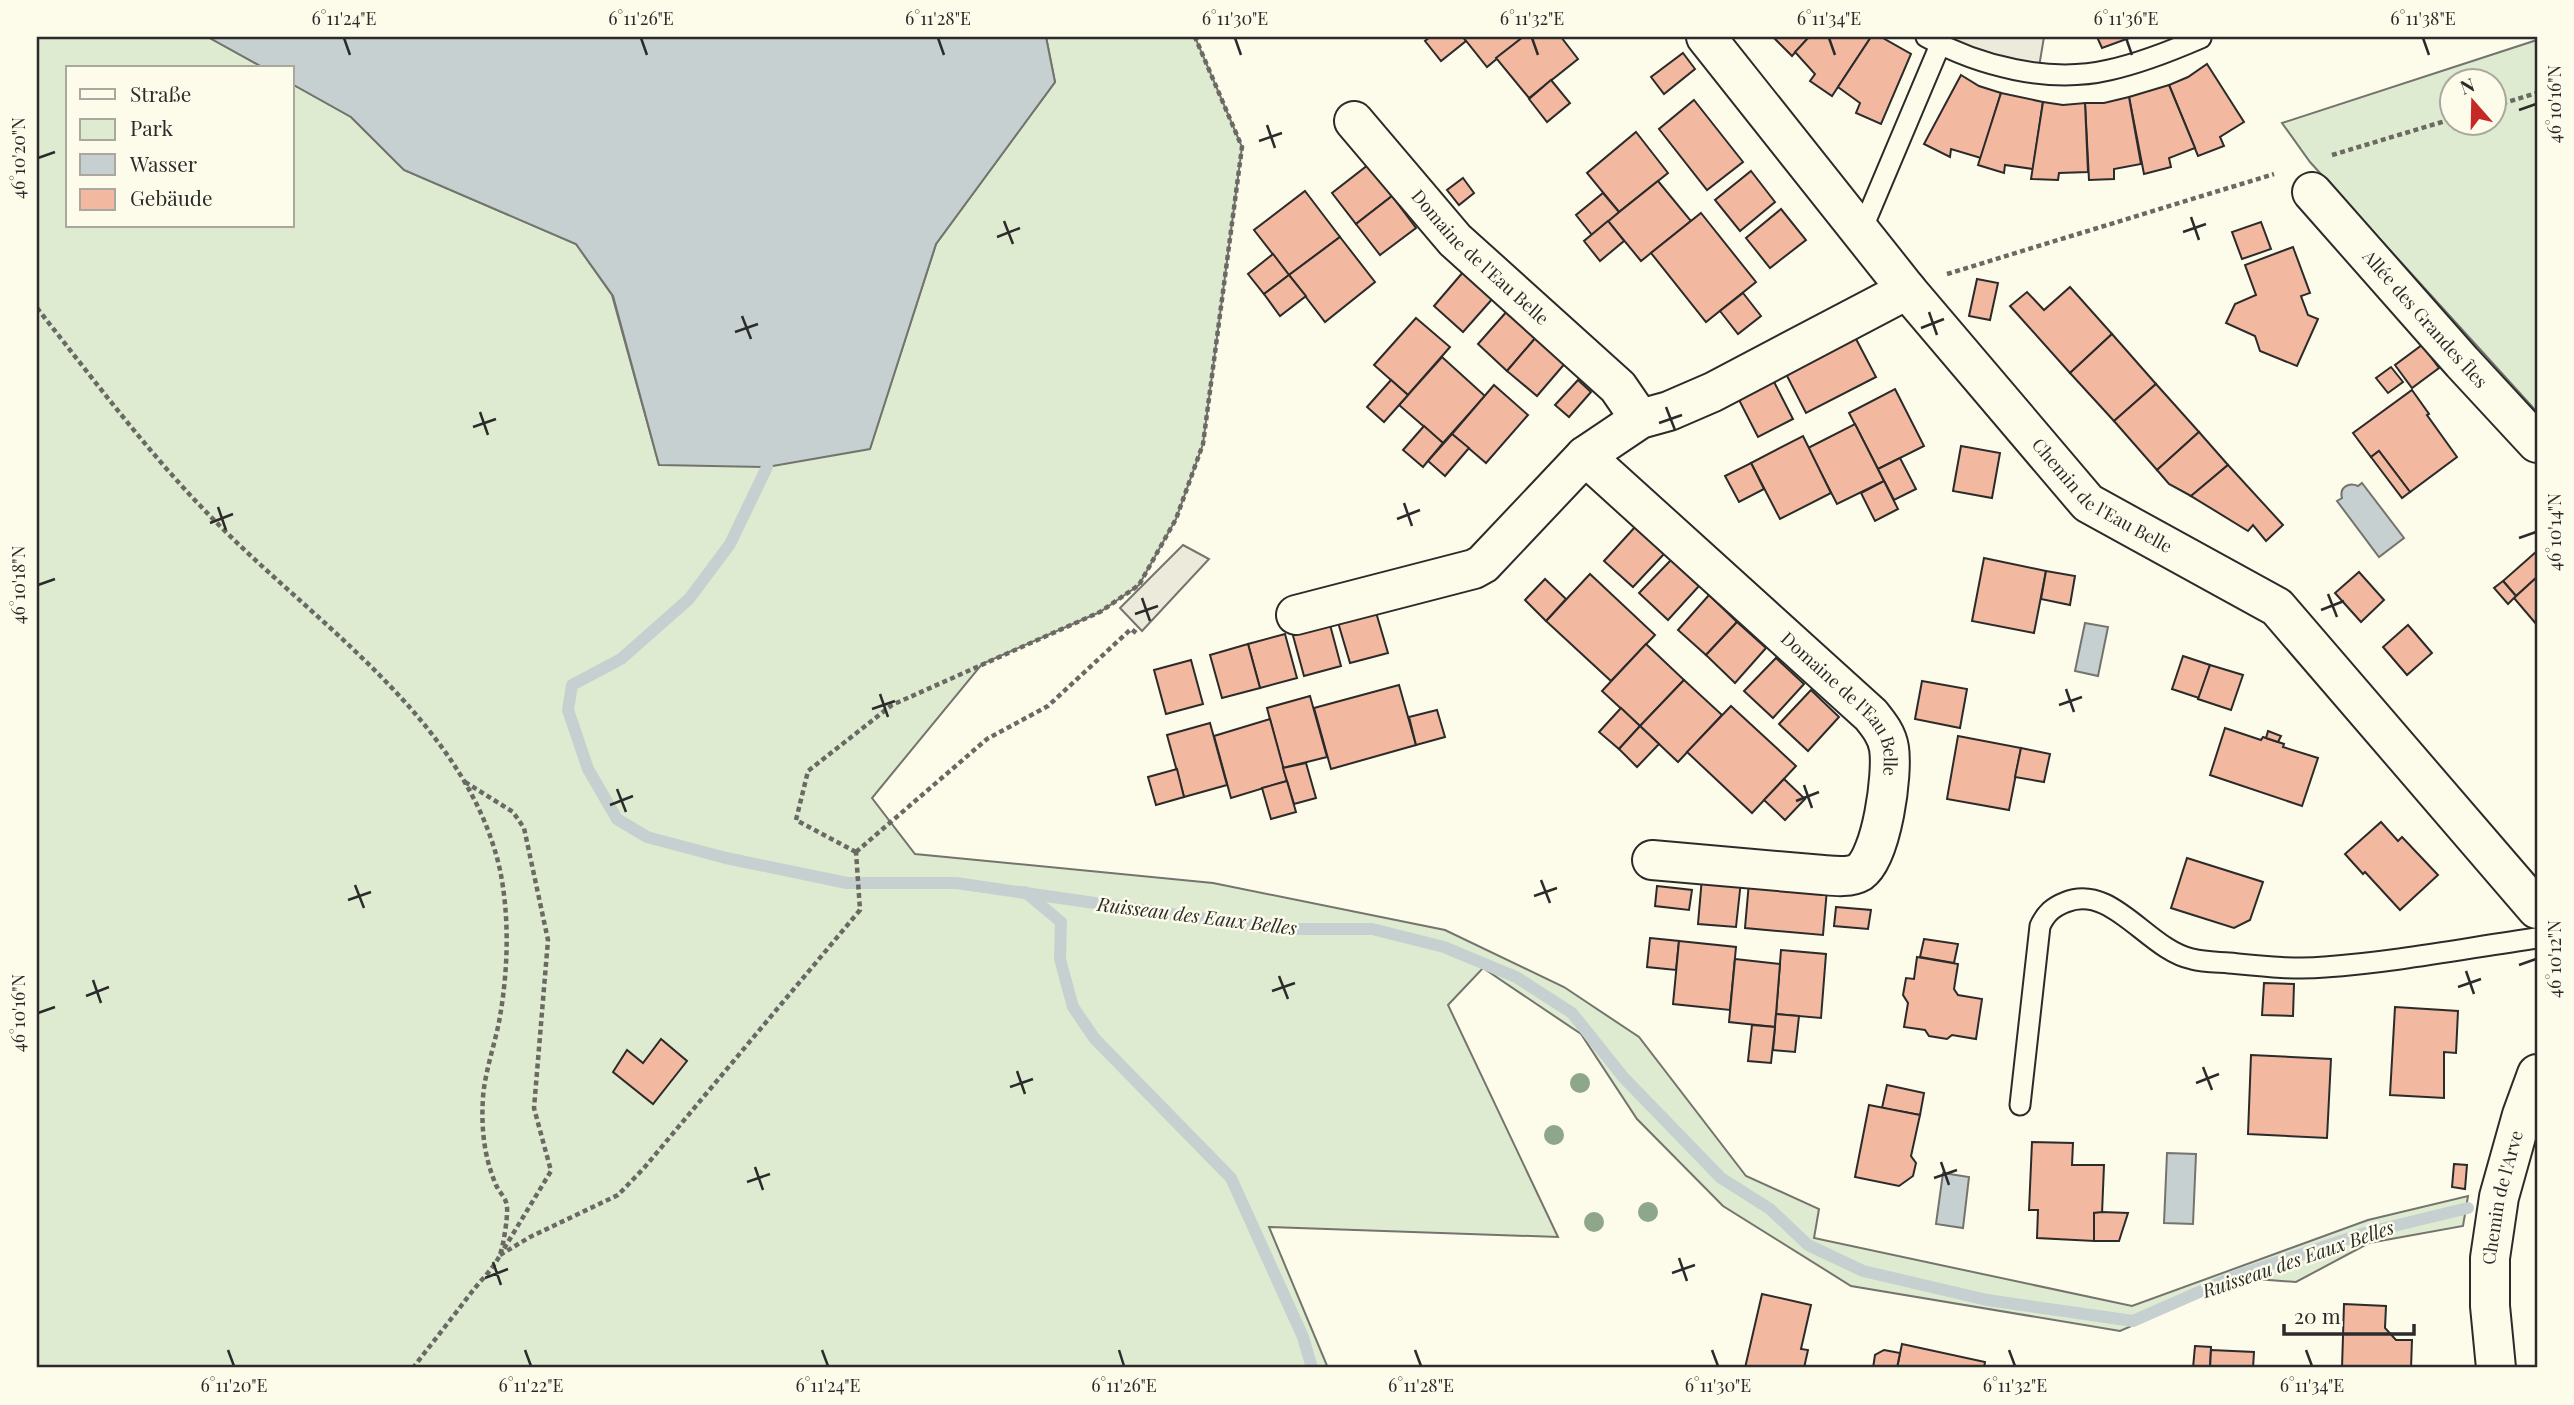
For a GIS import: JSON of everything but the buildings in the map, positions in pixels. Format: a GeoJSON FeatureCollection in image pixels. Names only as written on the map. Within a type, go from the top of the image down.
{"type":"FeatureCollection","features":[{"type":"Feature","properties":{"kind":"street","name":"Chemin de l'Eau Belle"},"geometry":{"type":"LineString","coordinates":[[1706,37],[1908,290],[2088,503],[2277,607],[2537,909]]}},
{"type":"Feature","properties":{"kind":"street","name":"Domaine de l'Eau Belle"},"geometry":{"type":"LineString","coordinates":[[1354,121],[1455,240],[1618,387],[1640,419]]}},
{"type":"Feature","properties":{"kind":"street","name":"Allée des Grandes Îles"},"geometry":{"type":"LineString","coordinates":[[2317,175],[2462,362],[2537,443]]}},
{"type":"Feature","properties":{"kind":"street"},"geometry":{"type":"LineString","coordinates":[[1296,615],[1474,569],[1483,564],[1585,456],[1640,419],[1669,411],[1713,392],[1908,290]]}},
{"type":"Feature","properties":{"kind":"street","name":"Domaine de l'Eau Belle"},"geometry":{"type":"LineString","coordinates":[[1585,456],[1871,715],[1883,729],[1889,747],[1888,781],[1876,845],[1869,861],[1858,873],[1844,876],[1823,875],[1652,860]]}},
{"type":"Feature","properties":{"kind":"street","name":"Chemin de l'Arve"},"geometry":{"type":"LineString","coordinates":[[2496,1368],[2490,1306],[2490,1258],[2499,1197],[2522,1115],[2537,1074]]}},
{"type":"Feature","properties":{"kind":"lane"},"geometry":{"type":"LineString","coordinates":[[1861,232],[1933,41],[1958,53],[2005,66],[2055,75],[2107,71],[2156,57],[2201,38]]}},
{"type":"Feature","properties":{"kind":"lane"},"geometry":{"type":"LineString","coordinates":[[2020,1105],[2040,926],[2045,915],[2072,899],[2091,898],[2111,906],[2165,949],[2190,959],[2256,966],[2323,968],[2537,938]]}},
{"type":"Feature","properties":{"kind":"path"},"geometry":{"type":"LineString","coordinates":[[856,852],[796,820],[808,771],[892,705],[1100,612],[1139,585],[1177,519],[1203,444],[1242,147],[1195,37]]}},
{"type":"Feature","properties":{"kind":"path"},"geometry":{"type":"LineString","coordinates":[[2508,102],[2537,93]]}},
{"type":"Feature","properties":{"kind":"path"},"geometry":{"type":"LineString","coordinates":[[2317,175],[2438,125]]}},
{"type":"Feature","properties":{"kind":"path"},"geometry":{"type":"LineString","coordinates":[[1908,290],[1966,267],[2276,173]]}},
{"type":"Feature","properties":{"kind":"path"},"geometry":{"type":"LineString","coordinates":[[37,309],[155,456],[213,519],[405,704],[437,741],[475,799],[499,869],[505,909],[505,966],[499,1020],[483,1093],[482,1130],[487,1159],[497,1186],[508,1205],[500,1255]]}},
{"type":"Feature","properties":{"kind":"path"},"geometry":{"type":"LineString","coordinates":[[856,852],[987,739],[1048,706],[1131,629],[1139,635]]}},
{"type":"Feature","properties":{"kind":"path"},"geometry":{"type":"LineString","coordinates":[[413,1368],[500,1255],[551,1171],[534,1108],[548,940],[524,828],[513,812],[464,782]]}},
{"type":"Feature","properties":{"kind":"path"},"geometry":{"type":"LineString","coordinates":[[500,1255],[530,1237],[618,1195],[644,1168],[860,910],[856,852]]}},
{"type":"Feature","properties":{"kind":"green space"},"geometry":{"type":"Polygon","coordinates":[[[37,37],[208,37],[260,66],[66,66],[66,228],[294,228],[294,85],[351,117],[404,170],[576,244],[612,295],[659,465],[870,448],[936,244],[1055,82],[1046,37],[1195,37],[1242,147],[1203,444],[1176,519],[1139,585],[1100,612],[982,664],[872,798],[915,854],[1213,883],[1445,930],[1564,987],[1639,1037],[1746,1176],[1819,1209],[1814,1238],[2132,1306],[2368,1220],[2468,1196],[2463,1226],[2369,1243],[2296,1282],[2243,1278],[2120,1331],[1851,1286],[1723,1206],[1637,1119],[1581,1034],[1483,968],[1448,1005],[1558,1237],[1269,1227],[1328,1368],[37,1368],[37,37]]]}},
{"type":"Feature","properties":{"kind":"green space"},"geometry":{"type":"Polygon","coordinates":[[[2537,40],[2537,412],[2310,162],[2282,123],[2438,72],[2438,136],[2508,136],[2508,66],[2457,66],[2537,40]]]}},
{"type":"Feature","properties":{"kind":"shaded area"},"geometry":{"type":"Polygon","coordinates":[[[1926,37],[2044,37],[2038,73],[1926,37]]]}},
{"type":"Feature","properties":{"kind":"shaded area"},"geometry":{"type":"Polygon","coordinates":[[[1183,545],[1209,559],[1142,631],[1120,608],[1183,545]]]}},
{"type":"Feature","properties":{"kind":"water"},"geometry":{"type":"Polygon","coordinates":[[[208,37],[1046,37],[1055,82],[936,244],[870,449],[767,467],[659,465],[613,296],[576,244],[404,170],[351,117],[294,85],[294,66],[260,66],[208,37]]]}},
{"type":"Feature","properties":{"kind":"water"},"geometry":{"type":"Polygon","coordinates":[[[2362,483],[2404,538],[2379,557],[2337,501],[2342,498],[2342,491],[2346,486],[2358,486],[2362,483]]]}},
{"type":"Feature","properties":{"kind":"water"},"geometry":{"type":"Polygon","coordinates":[[[2085,623],[2108,627],[2098,676],[2075,671],[2085,623]]]}},
{"type":"Feature","properties":{"kind":"water"},"geometry":{"type":"Polygon","coordinates":[[[2167,1153],[2196,1154],[2193,1224],[2164,1223],[2167,1153]]]}},
{"type":"Feature","properties":{"kind":"water"},"geometry":{"type":"Polygon","coordinates":[[[1943,1173],[1969,1177],[1963,1228],[1936,1224],[1943,1173]]]}},
{"type":"Feature","properties":{"kind":"waterway","name":"Ruisseau des Eaux Belles"},"geometry":{"type":"LineString","coordinates":[[767,467],[730,544],[689,599],[621,659],[572,685],[568,710],[588,769],[617,819],[647,837],[726,858],[847,883],[956,883],[1275,929],[1372,929],[1444,947],[1516,977],[1572,1013],[1624,1078],[1721,1178],[1770,1209],[1808,1245],[1863,1271],[1987,1300],[2133,1321],[2233,1277],[2365,1233],[2468,1208]]}},
{"type":"Feature","properties":{"kind":"waterway"},"geometry":{"type":"LineString","coordinates":[[1025,892],[1061,922],[1060,959],[1073,1007],[1095,1039],[1231,1178],[1303,1337],[1312,1368]]}}]}
